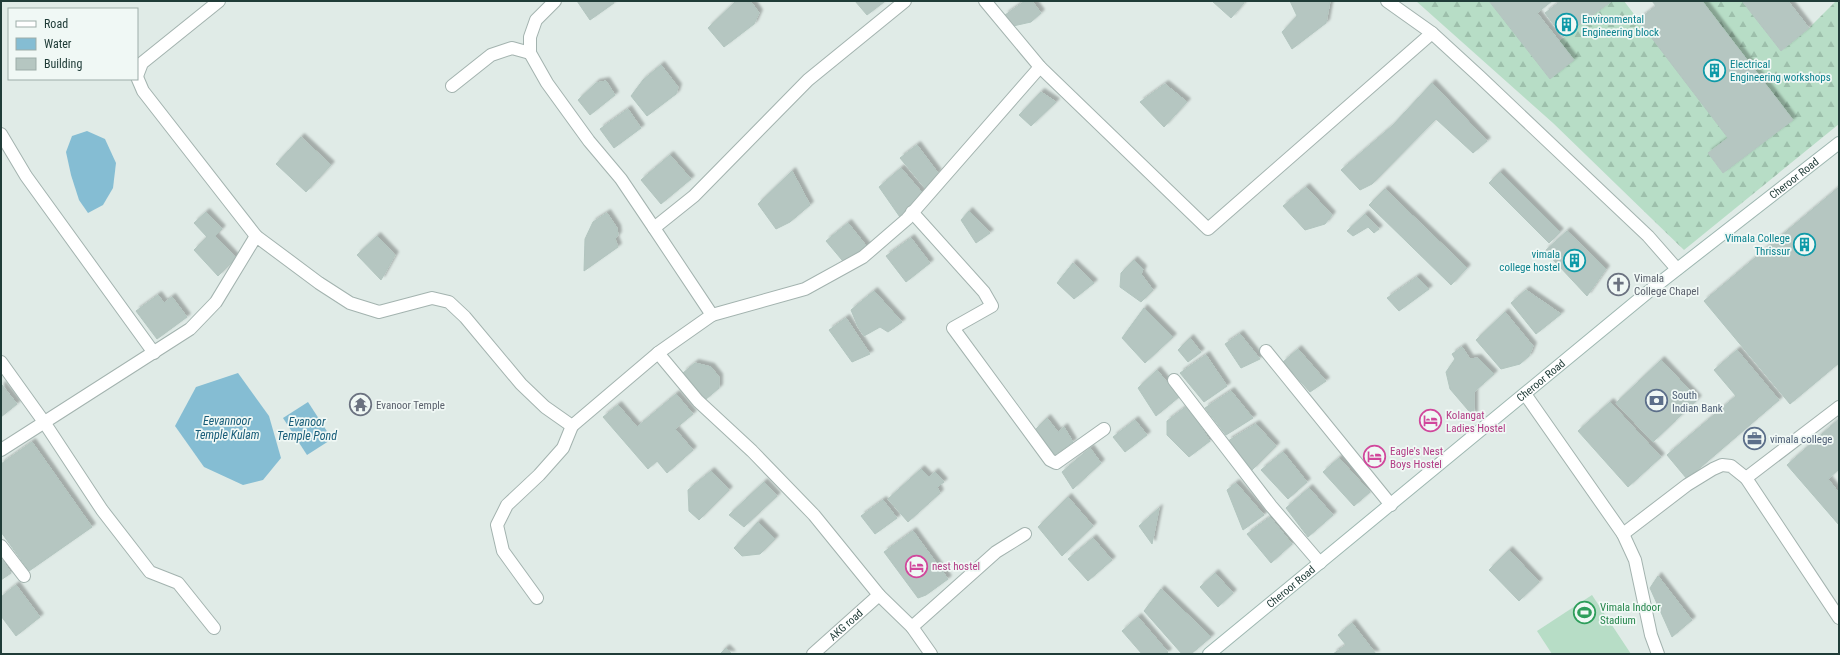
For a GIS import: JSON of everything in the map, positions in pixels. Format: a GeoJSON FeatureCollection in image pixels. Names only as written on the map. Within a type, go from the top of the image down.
{"type":"FeatureCollection","features":[{"type":"Feature","properties":{"kind":"street"},"geometry":{"type":"LineString","coordinates":[[138,73],[142,63],[219,1]]}},
{"type":"Feature","properties":{"kind":"street"},"geometry":{"type":"LineString","coordinates":[[555,1],[536,20],[530,37],[530,53],[552,90],[588,141],[621,179],[712,315]]}},
{"type":"Feature","properties":{"kind":"street"},"geometry":{"type":"LineString","coordinates":[[654,228],[694,196],[808,80],[905,1]]}},
{"type":"Feature","properties":{"kind":"street"},"geometry":{"type":"LineString","coordinates":[[985,1],[1040,67],[1208,229],[1432,33]]}},
{"type":"Feature","properties":{"kind":"street"},"geometry":{"type":"LineString","coordinates":[[1387,1],[1432,33],[1648,236],[1677,269]]}},
{"type":"Feature","properties":{"kind":"street"},"geometry":{"type":"LineString","coordinates":[[452,86],[491,55],[512,48],[530,53]]}},
{"type":"Feature","properties":{"kind":"street"},"geometry":{"type":"LineString","coordinates":[[537,598],[503,550],[497,525],[507,505],[539,475],[563,448],[572,426],[658,353],[712,315],[805,290],[863,257],[912,212],[1040,67]]}},
{"type":"Feature","properties":{"kind":"street"},"geometry":{"type":"LineString","coordinates":[[138,78],[143,91],[256,236],[319,283],[350,303],[379,312],[432,298],[449,302],[465,317],[521,384],[545,407],[572,426]]}},
{"type":"Feature","properties":{"kind":"street"},"geometry":{"type":"LineString","coordinates":[[1,134],[26,176],[154,352]]}},
{"type":"Feature","properties":{"kind":"street","name":"Cheroor Road"},"geometry":{"type":"LineString","coordinates":[[1209,654],[1677,269],[1839,143]]}},
{"type":"Feature","properties":{"kind":"street"},"geometry":{"type":"LineString","coordinates":[[912,212],[984,292],[990,301],[992,306],[953,328],[1050,460],[1056,463],[1104,429]]}},
{"type":"Feature","properties":{"kind":"street"},"geometry":{"type":"LineString","coordinates":[[1,450],[190,329],[216,302],[256,236]]}},
{"type":"Feature","properties":{"kind":"street"},"geometry":{"type":"LineString","coordinates":[[1266,351],[1391,505]]}},
{"type":"Feature","properties":{"kind":"street"},"geometry":{"type":"LineString","coordinates":[[658,353],[698,401],[752,451],[814,515],[879,595],[912,627],[931,654]]}},
{"type":"Feature","properties":{"kind":"street"},"geometry":{"type":"LineString","coordinates":[[1,362],[44,422],[102,510],[150,572],[178,583],[214,628]]}},
{"type":"Feature","properties":{"kind":"street"},"geometry":{"type":"LineString","coordinates":[[1174,380],[1271,506],[1320,563]]}},
{"type":"Feature","properties":{"kind":"street"},"geometry":{"type":"LineString","coordinates":[[1525,394],[1623,534],[1635,560],[1651,635],[1658,654]]}},
{"type":"Feature","properties":{"kind":"street"},"geometry":{"type":"LineString","coordinates":[[1746,478],[1839,407]]}},
{"type":"Feature","properties":{"kind":"street"},"geometry":{"type":"LineString","coordinates":[[1623,534],[1687,485],[1722,465],[1731,466],[1746,478],[1839,618]]}},
{"type":"Feature","properties":{"kind":"street"},"geometry":{"type":"LineString","coordinates":[[912,627],[996,552],[1025,534]]}},
{"type":"Feature","properties":{"kind":"street"},"geometry":{"type":"LineString","coordinates":[[1,546],[24,576]]}},
{"type":"Feature","properties":{"kind":"street","name":"AKG road"},"geometry":{"type":"LineString","coordinates":[[813,654],[879,595]]}},
{"type":"Feature","properties":{"kind":"green space"},"geometry":{"type":"Polygon","coordinates":[[[1416,1],[1489,1],[1550,79],[1573,60],[1559,41],[1612,1],[1624,1],[1728,138],[1708,153],[1723,173],[1793,120],[1702,1],[1742,1],[1781,51],[1809,28],[1836,1],[1839,1],[1839,124],[1684,250],[1553,123],[1416,1]]]}},
{"type":"Feature","properties":{"kind":"green space","name":"Vimala Indoor Stadium"},"geometry":{"type":"Polygon","coordinates":[[[1592,595],[1631,654],[1552,654],[1537,631],[1592,595]]]}},
{"type":"Feature","properties":{"kind":"water"},"geometry":{"type":"Polygon","coordinates":[[[87,131],[105,139],[116,163],[113,188],[103,205],[88,213],[79,200],[66,152],[72,136],[87,131]]]}},
{"type":"Feature","properties":{"kind":"water","name":"Eevannoor Temple Kulam"},"geometry":{"type":"Polygon","coordinates":[[[238,373],[269,416],[281,458],[263,480],[243,485],[204,467],[175,426],[196,387],[238,373]]]}},
{"type":"Feature","properties":{"kind":"water","name":"Evanoor Temple Pond"},"geometry":{"type":"Polygon","coordinates":[[[308,402],[332,439],[307,455],[283,418],[308,402]]]}},
{"type":"Feature","properties":{"kind":"building"},"geometry":{"type":"Polygon","coordinates":[[[577,1],[612,1],[614,3],[590,20],[577,1]]]}},
{"type":"Feature","properties":{"kind":"building"},"geometry":{"type":"Polygon","coordinates":[[[736,1],[752,3],[759,13],[754,24],[724,47],[708,28],[736,1]]]}},
{"type":"Feature","properties":{"kind":"building"},"geometry":{"type":"Polygon","coordinates":[[[855,1],[883,1],[884,2],[867,15],[855,1]]]}},
{"type":"Feature","properties":{"kind":"building"},"geometry":{"type":"Polygon","coordinates":[[[1025,1],[1032,1],[1041,13],[1031,22],[1013,26],[1005,15],[1025,1]]]}},
{"type":"Feature","properties":{"kind":"building"},"geometry":{"type":"Polygon","coordinates":[[[1212,1],[1243,1],[1244,3],[1231,18],[1212,1]]]}},
{"type":"Feature","properties":{"kind":"building"},"geometry":{"type":"Polygon","coordinates":[[[1290,1],[1330,1],[1326,23],[1292,49],[1282,32],[1297,16],[1290,1]]]}},
{"type":"Feature","properties":{"kind":"building"},"geometry":{"type":"Polygon","coordinates":[[[1489,1],[1552,1],[1537,13],[1574,60],[1550,79],[1489,1]]]}},
{"type":"Feature","properties":{"kind":"building","name":"Environmental Engineering block"},"geometry":{"type":"Polygon","coordinates":[[[1561,1],[1612,1],[1563,37],[1545,13],[1561,1]]]}},
{"type":"Feature","properties":{"kind":"building","name":"Electrical Engineering workshops"},"geometry":{"type":"Polygon","coordinates":[[[1652,1],[1702,1],[1793,120],[1723,173],[1708,153],[1728,138],[1638,20],[1656,6],[1652,1]]]}},
{"type":"Feature","properties":{"kind":"building"},"geometry":{"type":"Polygon","coordinates":[[[1742,1],[1788,1],[1809,28],[1781,51],[1742,1]]]}},
{"type":"Feature","properties":{"kind":"building"},"geometry":{"type":"Polygon","coordinates":[[[661,65],[678,87],[676,94],[647,116],[631,96],[643,80],[661,65]]]}},
{"type":"Feature","properties":{"kind":"building"},"geometry":{"type":"Polygon","coordinates":[[[606,81],[615,95],[590,115],[578,100],[596,83],[606,81]]]}},
{"type":"Feature","properties":{"kind":"building"},"geometry":{"type":"Polygon","coordinates":[[[1432,83],[1487,141],[1473,153],[1436,119],[1372,184],[1360,190],[1341,170],[1392,126],[1432,83]]]}},
{"type":"Feature","properties":{"kind":"building"},"geometry":{"type":"Polygon","coordinates":[[[1165,84],[1187,102],[1164,127],[1140,102],[1165,84]]]}},
{"type":"Feature","properties":{"kind":"building"},"geometry":{"type":"Polygon","coordinates":[[[1041,92],[1056,102],[1031,126],[1019,115],[1041,92]]]}},
{"type":"Feature","properties":{"kind":"building"},"geometry":{"type":"Polygon","coordinates":[[[628,109],[641,128],[614,148],[600,129],[628,109]]]}},
{"type":"Feature","properties":{"kind":"building"},"geometry":{"type":"Polygon","coordinates":[[[301,137],[331,165],[306,192],[276,164],[301,137]]]}},
{"type":"Feature","properties":{"kind":"building"},"geometry":{"type":"Polygon","coordinates":[[[917,145],[938,173],[925,188],[900,158],[917,145]]]}},
{"type":"Feature","properties":{"kind":"building"},"geometry":{"type":"Polygon","coordinates":[[[670,155],[691,179],[661,204],[641,180],[670,155]]]}},
{"type":"Feature","properties":{"kind":"building"},"geometry":{"type":"Polygon","coordinates":[[[901,168],[925,196],[902,220],[879,187],[901,168]]]}},
{"type":"Feature","properties":{"kind":"building"},"geometry":{"type":"Polygon","coordinates":[[[792,171],[810,205],[790,222],[776,229],[758,204],[792,171]]]}},
{"type":"Feature","properties":{"kind":"building"},"geometry":{"type":"Polygon","coordinates":[[[1500,172],[1560,232],[1549,243],[1489,183],[1500,172]]]}},
{"type":"Feature","properties":{"kind":"building"},"geometry":{"type":"Polygon","coordinates":[[[1306,187],[1332,215],[1325,224],[1305,230],[1283,206],[1306,187]]]}},
{"type":"Feature","properties":{"kind":"building","name":"Vimala College Thrissur"},"geometry":{"type":"Polygon","coordinates":[[[1839,187],[1839,363],[1790,404],[1704,301],[1839,187]]]}},
{"type":"Feature","properties":{"kind":"building"},"geometry":{"type":"Polygon","coordinates":[[[1385,189],[1467,268],[1451,285],[1369,205],[1385,189]]]}},
{"type":"Feature","properties":{"kind":"building"},"geometry":{"type":"Polygon","coordinates":[[[969,211],[990,233],[976,243],[961,220],[969,211]]]}},
{"type":"Feature","properties":{"kind":"building"},"geometry":{"type":"Polygon","coordinates":[[[206,212],[222,229],[215,236],[236,258],[218,276],[194,250],[207,237],[194,223],[206,212]]]}},
{"type":"Feature","properties":{"kind":"building"},"geometry":{"type":"Polygon","coordinates":[[[607,213],[617,228],[618,235],[615,239],[618,247],[584,271],[585,239],[593,222],[607,213]]]}},
{"type":"Feature","properties":{"kind":"building"},"geometry":{"type":"Polygon","coordinates":[[[1365,214],[1379,229],[1374,233],[1368,227],[1353,236],[1347,231],[1365,214]]]}},
{"type":"Feature","properties":{"kind":"building"},"geometry":{"type":"Polygon","coordinates":[[[848,223],[868,248],[847,266],[826,241],[848,223]]]}},
{"type":"Feature","properties":{"kind":"building","name":"vimala college hostel"},"geometry":{"type":"Polygon","coordinates":[[[1567,231],[1606,269],[1587,296],[1545,251],[1567,231]]]}},
{"type":"Feature","properties":{"kind":"building"},"geometry":{"type":"Polygon","coordinates":[[[377,236],[395,255],[381,280],[357,255],[377,236]]]}},
{"type":"Feature","properties":{"kind":"building"},"geometry":{"type":"Polygon","coordinates":[[[911,238],[930,263],[906,282],[886,256],[911,238]]]}},
{"type":"Feature","properties":{"kind":"building"},"geometry":{"type":"Polygon","coordinates":[[[1134,260],[1143,269],[1141,274],[1153,290],[1141,302],[1120,287],[1121,273],[1134,260]]]}},
{"type":"Feature","properties":{"kind":"building"},"geometry":{"type":"Polygon","coordinates":[[[1073,263],[1094,283],[1074,299],[1057,283],[1073,263]]]}},
{"type":"Feature","properties":{"kind":"building"},"geometry":{"type":"Polygon","coordinates":[[[1417,277],[1429,289],[1399,311],[1387,298],[1417,277]]]}},
{"type":"Feature","properties":{"kind":"building"},"geometry":{"type":"Polygon","coordinates":[[[1526,290],[1561,314],[1536,334],[1511,303],[1526,290]]]}},
{"type":"Feature","properties":{"kind":"building"},"geometry":{"type":"Polygon","coordinates":[[[874,291],[902,322],[888,332],[880,327],[864,336],[858,327],[851,310],[874,291]]]}},
{"type":"Feature","properties":{"kind":"building"},"geometry":{"type":"Polygon","coordinates":[[[158,295],[164,303],[172,297],[187,317],[157,339],[136,311],[158,295]]]}},
{"type":"Feature","properties":{"kind":"building"},"geometry":{"type":"Polygon","coordinates":[[[1144,308],[1173,337],[1145,363],[1122,338],[1144,308]]]}},
{"type":"Feature","properties":{"kind":"building"},"geometry":{"type":"Polygon","coordinates":[[[1505,312],[1533,346],[1529,356],[1520,364],[1501,369],[1476,340],[1505,312]]]}},
{"type":"Feature","properties":{"kind":"building"},"geometry":{"type":"Polygon","coordinates":[[[846,318],[870,354],[852,362],[829,330],[846,318]]]}},
{"type":"Feature","properties":{"kind":"building"},"geometry":{"type":"Polygon","coordinates":[[[1240,334],[1260,359],[1241,368],[1225,344],[1240,334]]]}},
{"type":"Feature","properties":{"kind":"building"},"geometry":{"type":"Polygon","coordinates":[[[1190,338],[1201,352],[1188,362],[1178,350],[1190,338]]]}},
{"type":"Feature","properties":{"kind":"building"},"geometry":{"type":"Polygon","coordinates":[[[1462,347],[1470,359],[1478,358],[1494,374],[1474,392],[1474,417],[1450,389],[1446,372],[1455,359],[1452,354],[1462,347]]]}},
{"type":"Feature","properties":{"kind":"building"},"geometry":{"type":"Polygon","coordinates":[[[1298,349],[1326,381],[1310,392],[1283,362],[1298,349]]]}},
{"type":"Feature","properties":{"kind":"building"},"geometry":{"type":"Polygon","coordinates":[[[1737,350],[1779,400],[1687,479],[1667,455],[1736,396],[1714,370],[1737,350]]]}},
{"type":"Feature","properties":{"kind":"building"},"geometry":{"type":"Polygon","coordinates":[[[1206,355],[1227,386],[1204,402],[1180,373],[1206,355]]]}},
{"type":"Feature","properties":{"kind":"building","name":"South Indian Bank"},"geometry":{"type":"Polygon","coordinates":[[[1661,360],[1698,399],[1653,442],[1616,403],[1661,360]]]}},
{"type":"Feature","properties":{"kind":"building"},"geometry":{"type":"Polygon","coordinates":[[[695,363],[711,367],[719,377],[719,388],[705,400],[683,373],[695,363]]]}},
{"type":"Feature","properties":{"kind":"building"},"geometry":{"type":"Polygon","coordinates":[[[1157,370],[1179,397],[1156,416],[1138,388],[1157,370]]]}},
{"type":"Feature","properties":{"kind":"building"},"geometry":{"type":"Polygon","coordinates":[[[2,385],[17,404],[1,417],[1,387],[2,385]]]}},
{"type":"Feature","properties":{"kind":"building"},"geometry":{"type":"Polygon","coordinates":[[[1231,391],[1253,418],[1226,435],[1205,408],[1231,391]]]}},
{"type":"Feature","properties":{"kind":"building"},"geometry":{"type":"Polygon","coordinates":[[[676,394],[693,414],[675,429],[693,450],[667,473],[657,461],[648,469],[603,417],[618,405],[637,427],[676,394]]]}},
{"type":"Feature","properties":{"kind":"building"},"geometry":{"type":"Polygon","coordinates":[[[1610,402],[1661,457],[1628,487],[1578,431],[1610,402]]]}},
{"type":"Feature","properties":{"kind":"building"},"geometry":{"type":"Polygon","coordinates":[[[1187,406],[1210,441],[1189,457],[1167,435],[1167,421],[1187,406]]]}},
{"type":"Feature","properties":{"kind":"building"},"geometry":{"type":"Polygon","coordinates":[[[1047,418],[1058,432],[1064,427],[1073,442],[1055,455],[1035,430],[1047,418]]]}},
{"type":"Feature","properties":{"kind":"building"},"geometry":{"type":"Polygon","coordinates":[[[1839,419],[1839,469],[1828,479],[1839,493],[1839,525],[1787,465],[1839,419]]]}},
{"type":"Feature","properties":{"kind":"building"},"geometry":{"type":"Polygon","coordinates":[[[1135,420],[1147,435],[1125,452],[1113,437],[1135,420]]]}},
{"type":"Feature","properties":{"kind":"building"},"geometry":{"type":"Polygon","coordinates":[[[1256,424],[1276,446],[1252,470],[1228,441],[1256,424]]]}},
{"type":"Feature","properties":{"kind":"building"},"geometry":{"type":"Polygon","coordinates":[[[32,442],[92,527],[29,571],[1,532],[1,464],[32,442]]]}},
{"type":"Feature","properties":{"kind":"building"},"geometry":{"type":"Polygon","coordinates":[[[1090,448],[1101,463],[1073,489],[1062,472],[1090,448]]]}},
{"type":"Feature","properties":{"kind":"building"},"geometry":{"type":"Polygon","coordinates":[[[1283,452],[1307,482],[1288,499],[1261,470],[1283,452]]]}},
{"type":"Feature","properties":{"kind":"building"},"geometry":{"type":"Polygon","coordinates":[[[1339,458],[1370,492],[1354,506],[1323,472],[1339,458]]]}},
{"type":"Feature","properties":{"kind":"building"},"geometry":{"type":"Polygon","coordinates":[[[921,469],[929,477],[935,472],[944,482],[937,487],[940,493],[908,522],[888,499],[921,469]]]}},
{"type":"Feature","properties":{"kind":"building"},"geometry":{"type":"Polygon","coordinates":[[[711,471],[729,490],[699,520],[689,511],[688,490],[711,471]]]}},
{"type":"Feature","properties":{"kind":"building"},"geometry":{"type":"Polygon","coordinates":[[[764,482],[777,496],[744,527],[729,515],[764,482]]]}},
{"type":"Feature","properties":{"kind":"building"},"geometry":{"type":"Polygon","coordinates":[[[1236,483],[1264,515],[1243,530],[1227,490],[1236,483]]]}},
{"type":"Feature","properties":{"kind":"building"},"geometry":{"type":"Polygon","coordinates":[[[1309,488],[1333,515],[1308,537],[1286,508],[1309,488]]]}},
{"type":"Feature","properties":{"kind":"building"},"geometry":{"type":"Polygon","coordinates":[[[1068,497],[1093,526],[1062,556],[1038,527],[1068,497]]]}},
{"type":"Feature","properties":{"kind":"building"},"geometry":{"type":"Polygon","coordinates":[[[883,500],[897,518],[875,534],[861,516],[883,500]]]}},
{"type":"Feature","properties":{"kind":"building"},"geometry":{"type":"Polygon","coordinates":[[[1159,508],[1152,544],[1139,526],[1159,508]]]}},
{"type":"Feature","properties":{"kind":"building"},"geometry":{"type":"Polygon","coordinates":[[[1270,517],[1292,544],[1271,563],[1247,534],[1270,517]]]}},
{"type":"Feature","properties":{"kind":"building"},"geometry":{"type":"Polygon","coordinates":[[[758,522],[775,539],[760,554],[742,556],[734,548],[758,522]]]}},
{"type":"Feature","properties":{"kind":"building","name":"nest hostel"},"geometry":{"type":"Polygon","coordinates":[[[913,531],[948,579],[926,595],[918,598],[884,552],[913,531]]]}},
{"type":"Feature","properties":{"kind":"building"},"geometry":{"type":"Polygon","coordinates":[[[1093,538],[1112,560],[1088,581],[1068,559],[1093,538]]]}},
{"type":"Feature","properties":{"kind":"building"},"geometry":{"type":"Polygon","coordinates":[[[1509,550],[1539,582],[1519,601],[1489,570],[1509,550]]]}},
{"type":"Feature","properties":{"kind":"building"},"geometry":{"type":"Polygon","coordinates":[[[1,558],[11,573],[1,580],[1,558]]]}},
{"type":"Feature","properties":{"kind":"building"},"geometry":{"type":"Polygon","coordinates":[[[1215,573],[1233,593],[1218,607],[1200,587],[1215,573]]]}},
{"type":"Feature","properties":{"kind":"building"},"geometry":{"type":"Polygon","coordinates":[[[1658,576],[1692,620],[1672,637],[1650,588],[1658,576]]]}},
{"type":"Feature","properties":{"kind":"building"},"geometry":{"type":"Polygon","coordinates":[[[16,585],[40,617],[16,636],[1,616],[1,597],[16,585]]]}},
{"type":"Feature","properties":{"kind":"building"},"geometry":{"type":"Polygon","coordinates":[[[1161,589],[1211,637],[1191,654],[1182,654],[1144,611],[1161,589]]]}},
{"type":"Feature","properties":{"kind":"building"},"geometry":{"type":"Polygon","coordinates":[[[1138,617],[1168,652],[1166,654],[1142,654],[1122,631],[1138,617]]]}},
{"type":"Feature","properties":{"kind":"building"},"geometry":{"type":"Polygon","coordinates":[[[1352,623],[1376,654],[1333,654],[1346,645],[1338,635],[1352,623]]]}},
{"type":"Feature","properties":{"kind":"building"},"geometry":{"type":"Polygon","coordinates":[[[726,648],[732,654],[720,654],[726,648]]]}},
{"type":"Feature","properties":{"kind":"place","name":"Environmental Engineering block"},"geometry":{"type":"Point","coordinates":[1567,25]}},
{"type":"Feature","properties":{"kind":"place","name":"Electrical Engineering workshops"},"geometry":{"type":"Point","coordinates":[1715,70]}},
{"type":"Feature","properties":{"kind":"place","name":"Vimala College Thrissur"},"geometry":{"type":"Point","coordinates":[1805,244]}},
{"type":"Feature","properties":{"kind":"place","name":"vimala college hostel"},"geometry":{"type":"Point","coordinates":[1575,260]}},
{"type":"Feature","properties":{"kind":"place","name":"Vimala College Chapel"},"geometry":{"type":"Point","coordinates":[1618,284]}},
{"type":"Feature","properties":{"kind":"place","name":"South Indian Bank"},"geometry":{"type":"Point","coordinates":[1657,401]}},
{"type":"Feature","properties":{"kind":"place","name":"Evanoor Temple"},"geometry":{"type":"Point","coordinates":[360,405]}},
{"type":"Feature","properties":{"kind":"place","name":"Kolangat Ladies Hostel"},"geometry":{"type":"Point","coordinates":[1430,421]}},
{"type":"Feature","properties":{"kind":"place","name":"vimala college"},"geometry":{"type":"Point","coordinates":[1755,439]}},
{"type":"Feature","properties":{"kind":"place","name":"Eagle's Nest Boys Hostel"},"geometry":{"type":"Point","coordinates":[1375,457]}},
{"type":"Feature","properties":{"kind":"place","name":"nest hostel"},"geometry":{"type":"Point","coordinates":[916,566]}},
{"type":"Feature","properties":{"kind":"place","name":"Vimala Indoor Stadium"},"geometry":{"type":"Point","coordinates":[1584,613]}}]}
